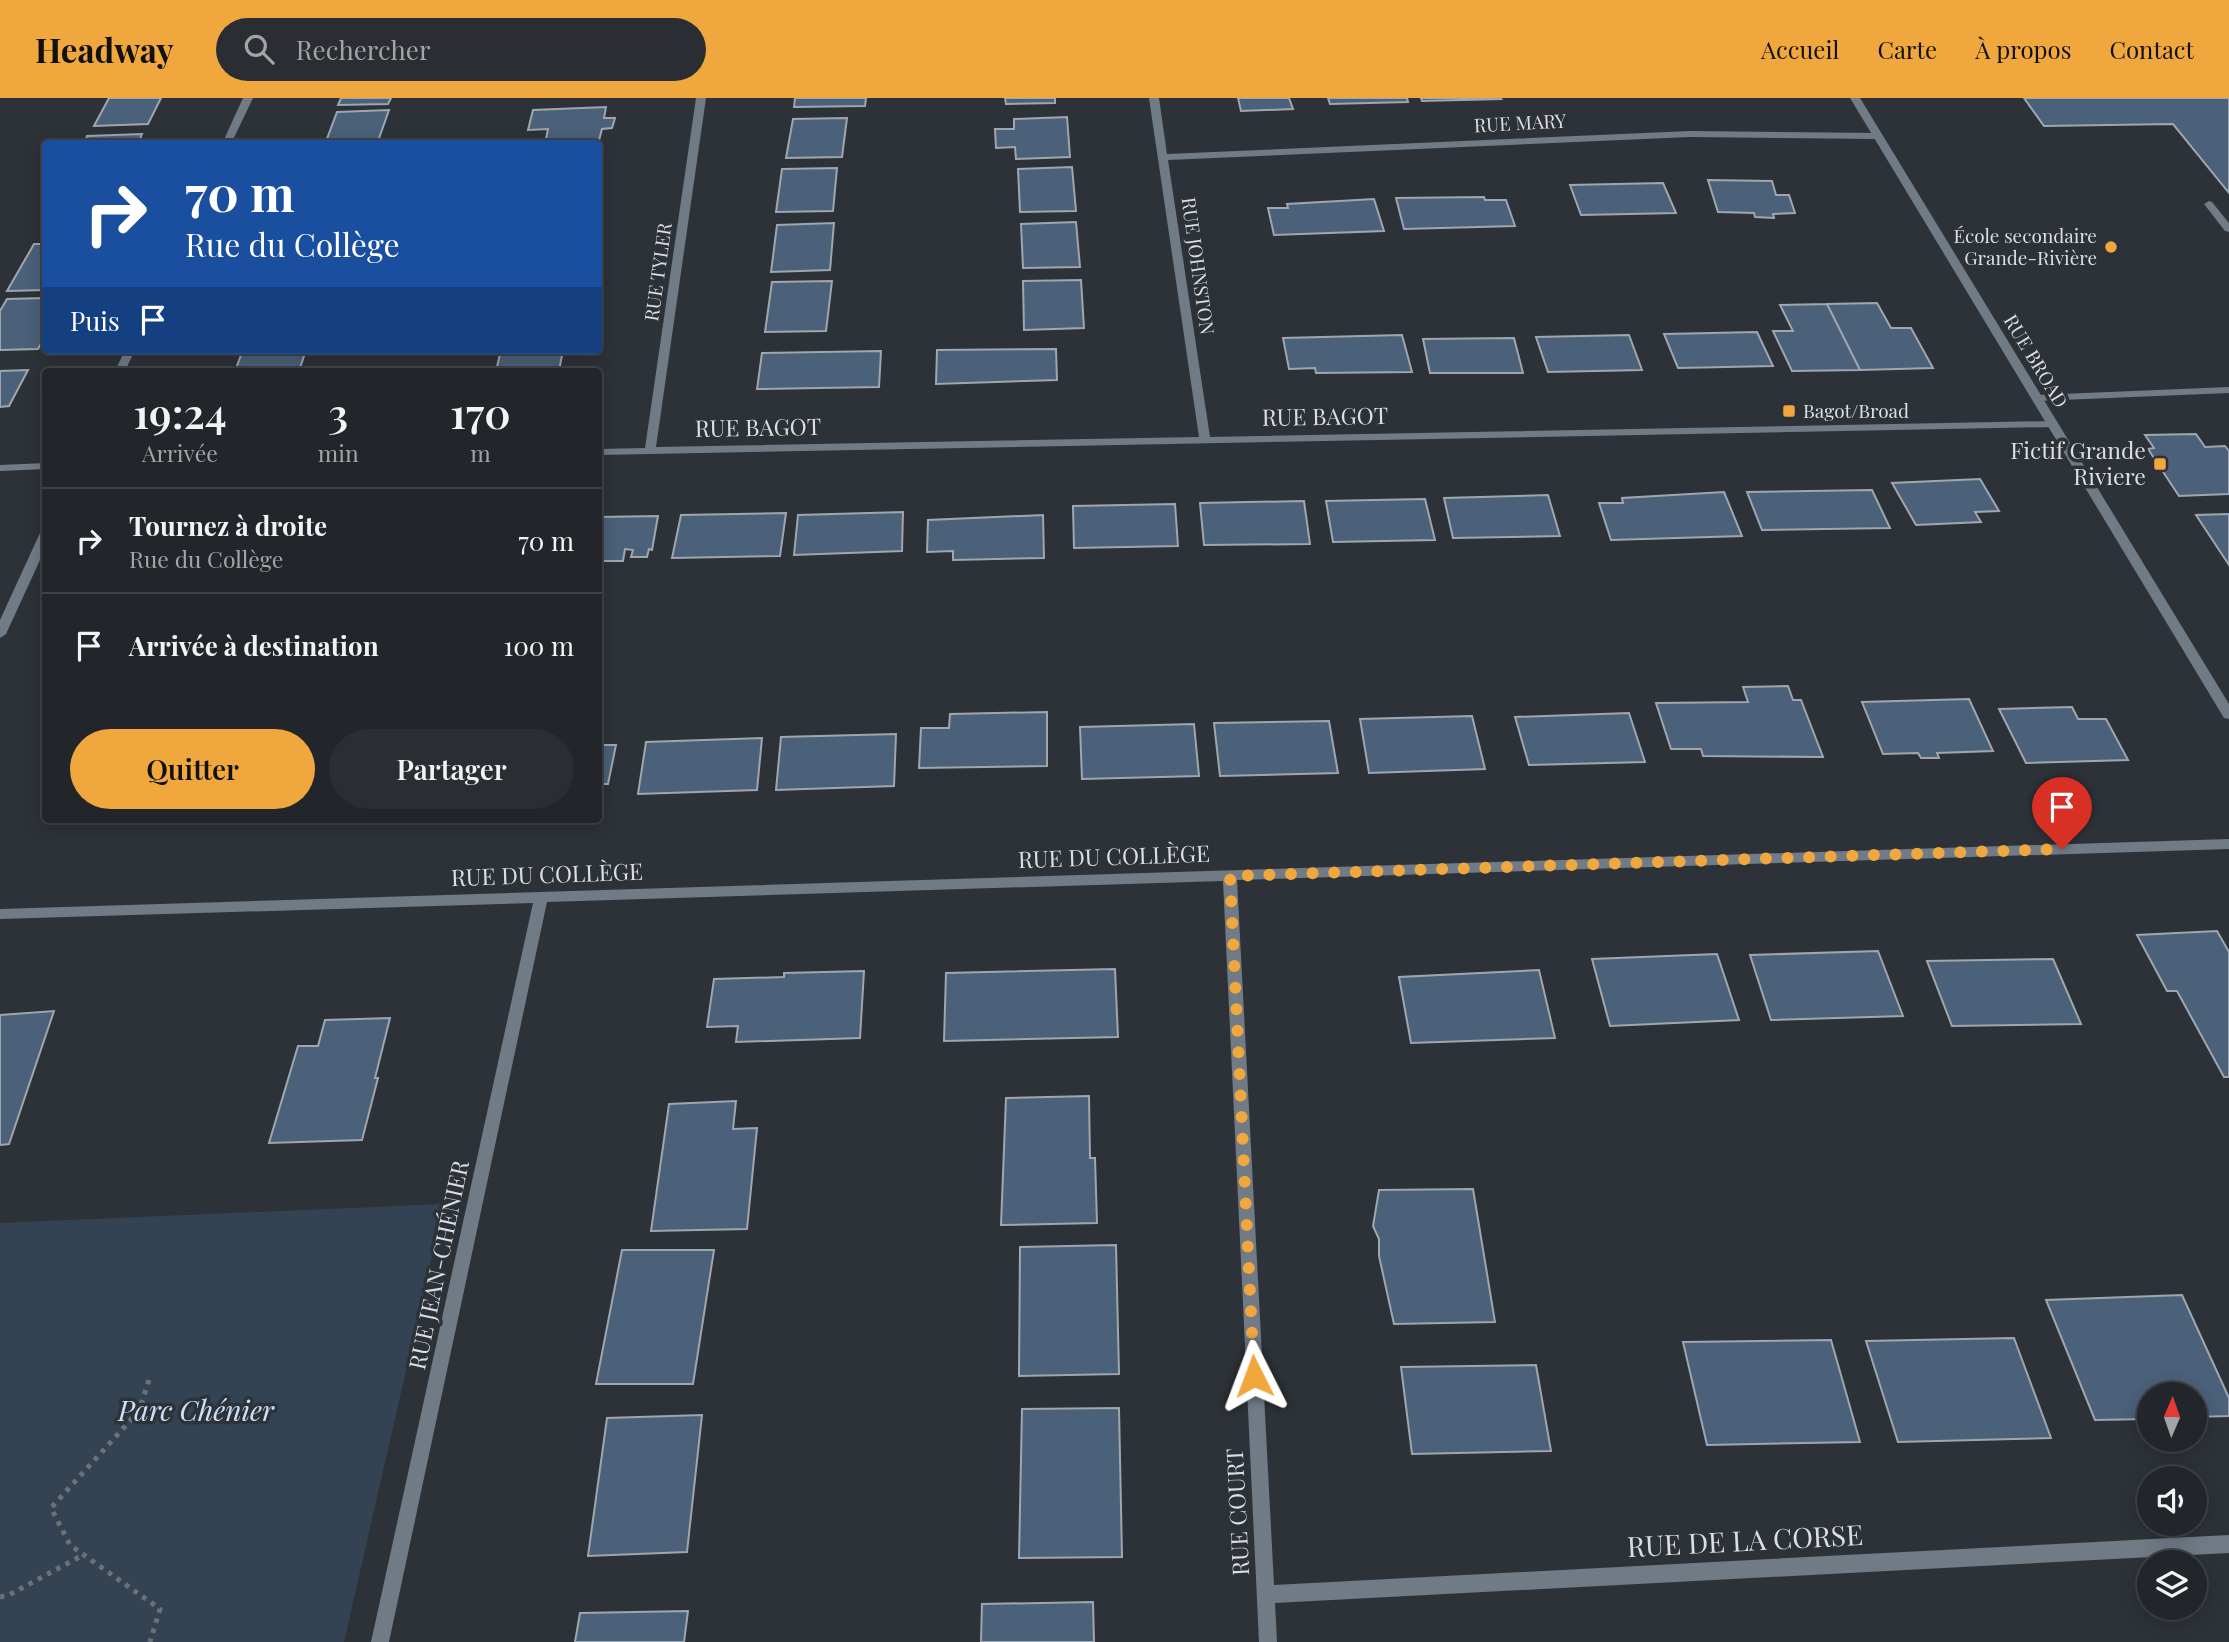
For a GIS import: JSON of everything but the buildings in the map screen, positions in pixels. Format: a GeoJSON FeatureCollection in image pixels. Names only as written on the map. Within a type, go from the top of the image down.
{"type":"FeatureCollection","features":[{"type":"Feature","properties":{"kind":"street"},"geometry":{"type":"LineString","coordinates":[[228,140],[248,98]]}},
{"type":"Feature","properties":{"kind":"street","name":"RUE TYLER"},"geometry":{"type":"LineString","coordinates":[[650,451],[701,98]]}},
{"type":"Feature","properties":{"kind":"street","name":"RUE JOHNSTON"},"geometry":{"type":"LineString","coordinates":[[1154,98],[1165,157],[1205,440]]}},
{"type":"Feature","properties":{"kind":"street","name":"RUE BROAD"},"geometry":{"type":"LineString","coordinates":[[1855,98],[2229,715]]}},
{"type":"Feature","properties":{"kind":"street","name":"RUE MARY"},"geometry":{"type":"LineString","coordinates":[[1165,157],[1690,134],[1878,136]]}},
{"type":"Feature","properties":{"kind":"street"},"geometry":{"type":"LineString","coordinates":[[2209,204],[2229,229]]}},
{"type":"Feature","properties":{"kind":"street"},"geometry":{"type":"LineString","coordinates":[[2037,398],[2229,390]]}},
{"type":"Feature","properties":{"kind":"street","name":"RUE BAGOT"},"geometry":{"type":"LineString","coordinates":[[602,452],[2052,424]]}},
{"type":"Feature","properties":{"kind":"street"},"geometry":{"type":"LineString","coordinates":[[0,468],[42,466]]}},
{"type":"Feature","properties":{"kind":"street"},"geometry":{"type":"LineString","coordinates":[[0,634],[42,542]]}},
{"type":"Feature","properties":{"kind":"street","name":"RUE DU COLLÈGE"},"geometry":{"type":"LineString","coordinates":[[0,915],[2229,844]]}},
{"type":"Feature","properties":{"kind":"street","name":"RUE COURT"},"geometry":{"type":"LineString","coordinates":[[1230,876],[1268,1642]]}},
{"type":"Feature","properties":{"kind":"street","name":"RUE JEAN-CHÉNIER"},"geometry":{"type":"LineString","coordinates":[[380,1642],[541,898]]}},
{"type":"Feature","properties":{"kind":"street","name":"RUE DE LA CORSE"},"geometry":{"type":"LineString","coordinates":[[1265,1595],[2229,1544]]}},
{"type":"Feature","properties":{"kind":"path"},"geometry":{"type":"LineString","coordinates":[[149,1380],[139,1411],[51,1508],[70,1545],[160,1609],[150,1642]]}},
{"type":"Feature","properties":{"kind":"path"},"geometry":{"type":"LineString","coordinates":[[0,1597],[9,1595],[83,1555]]}},
{"type":"Feature","properties":{"kind":"green space","name":"Parc Chénier"},"geometry":{"type":"Polygon","coordinates":[[[444,1204],[344,1642],[0,1642],[0,1223],[444,1204]]]}},
{"type":"Feature","properties":{"kind":"place","name":"École secondaire Grande-Rivière"},"geometry":{"type":"Point","coordinates":[2111,247]}},
{"type":"Feature","properties":{"kind":"place","name":"Bagot/Broad"},"geometry":{"type":"Point","coordinates":[1789,411]}},
{"type":"Feature","properties":{"kind":"place","name":"Fictif Grande Riviere"},"geometry":{"type":"Point","coordinates":[2160,464]}},
{"type":"Feature","properties":{"kind":"route"},"geometry":{"type":"LineString","coordinates":[[1254,1376],[1230,876],[2062,849]]}}]}
